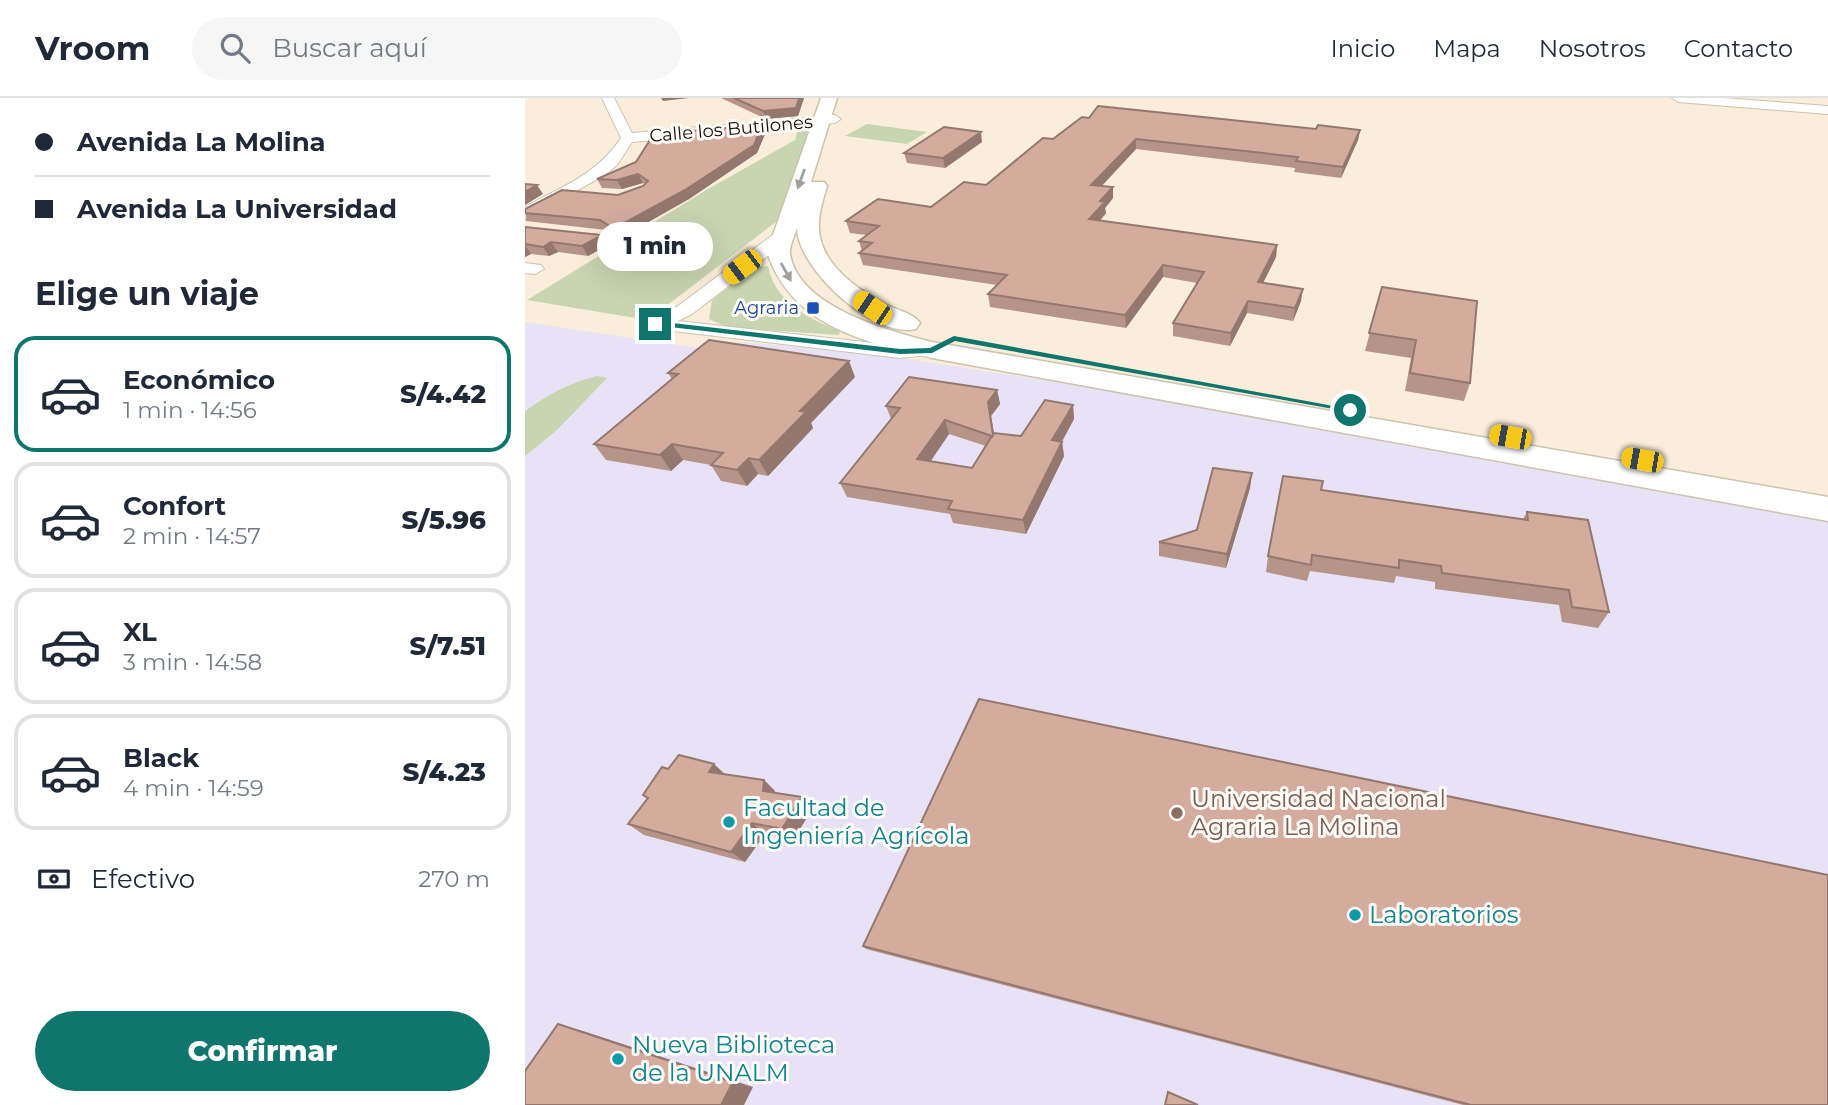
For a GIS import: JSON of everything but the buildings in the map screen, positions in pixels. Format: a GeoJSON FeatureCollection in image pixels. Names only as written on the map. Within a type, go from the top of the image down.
{"type":"FeatureCollection","features":[{"type":"Feature","properties":{"kind":"main road"},"geometry":{"type":"LineString","coordinates":[[829,98],[829,120],[807,231],[823,266],[857,298],[943,344],[1828,509]]}},
{"type":"Feature","properties":{"kind":"main road"},"geometry":{"type":"LineString","coordinates":[[842,98],[829,120],[780,238],[778,252],[786,274],[809,300],[839,321],[863,331],[1828,493]]}},
{"type":"Feature","properties":{"kind":"main road"},"geometry":{"type":"LineString","coordinates":[[780,238],[807,231]]}},
{"type":"Feature","properties":{"kind":"street"},"geometry":{"type":"LineString","coordinates":[[525,214],[606,167],[628,138],[608,98]]}},
{"type":"Feature","properties":{"kind":"street"},"geometry":{"type":"LineString","coordinates":[[1678,98],[1828,108]]}},
{"type":"Feature","properties":{"kind":"street"},"geometry":{"type":"LineString","coordinates":[[1822,98],[1828,108]]}},
{"type":"Feature","properties":{"kind":"street","name":"Calle los Butilones"},"geometry":{"type":"LineString","coordinates":[[628,138],[716,128],[829,120]]}},
{"type":"Feature","properties":{"kind":"street"},"geometry":{"type":"LineString","coordinates":[[564,192],[590,195]]}},
{"type":"Feature","properties":{"kind":"street"},"geometry":{"type":"LineString","coordinates":[[683,318],[780,238]]}},
{"type":"Feature","properties":{"kind":"street"},"geometry":{"type":"LineString","coordinates":[[655,324],[683,318],[900,352],[943,344]]}},
{"type":"Feature","properties":{"kind":"shaded area","name":"Universidad Nacional Agraria La Molina"},"geometry":{"type":"Polygon","coordinates":[[[525,322],[711,350],[740,342],[870,353],[1094,388],[1828,520],[1828,1105],[525,1105],[525,322]]]}},
{"type":"Feature","properties":{"kind":"green space"},"geometry":{"type":"Polygon","coordinates":[[[867,124],[927,132],[907,144],[845,136],[867,124]]]}},
{"type":"Feature","properties":{"kind":"green space"},"geometry":{"type":"Polygon","coordinates":[[[799,126],[813,126],[781,218],[648,320],[527,300],[708,189],[795,140],[799,126]]]}},
{"type":"Feature","properties":{"kind":"green space"},"geometry":{"type":"Polygon","coordinates":[[[768,266],[778,290],[795,308],[840,331],[839,335],[729,328],[709,319],[712,300],[756,267],[768,266]]]}},
{"type":"Feature","properties":{"kind":"green space"},"geometry":{"type":"Polygon","coordinates":[[[597,376],[607,378],[557,430],[525,456],[525,411],[559,390],[597,376]]]}},
{"type":"Feature","properties":{"kind":"place","name":"Agraria"},"geometry":{"type":"Point","coordinates":[813,308]}},
{"type":"Feature","properties":{"kind":"place","name":"Universidad Nacional Agraria La Molina"},"geometry":{"type":"Point","coordinates":[1177,813]}},
{"type":"Feature","properties":{"kind":"place","name":"Facultad de Ingeniería Agrícola"},"geometry":{"type":"Point","coordinates":[729,822]}},
{"type":"Feature","properties":{"kind":"place","name":"Laboratorios"},"geometry":{"type":"Point","coordinates":[1355,915]}},
{"type":"Feature","properties":{"kind":"place","name":"Nueva Biblioteca de la UNALM"},"geometry":{"type":"Point","coordinates":[618,1059]}},
{"type":"Feature","properties":{"kind":"route"},"geometry":{"type":"LineString","coordinates":[[655,324],[900,352],[932,350],[954,339],[1350,410]]}}]}
